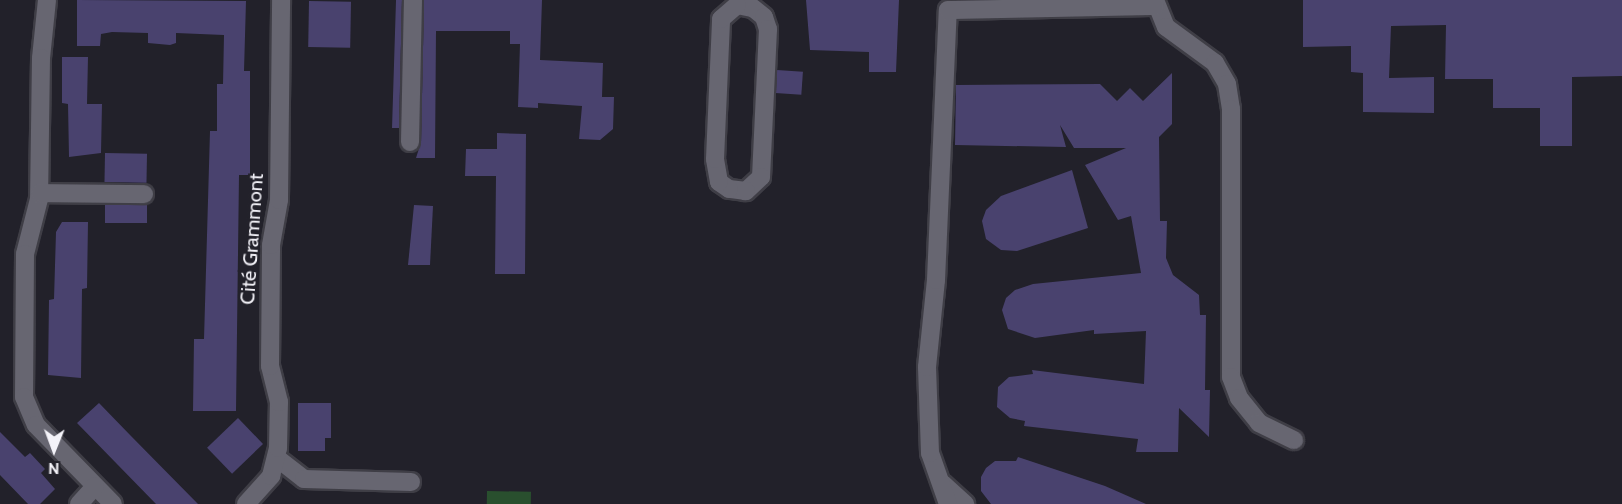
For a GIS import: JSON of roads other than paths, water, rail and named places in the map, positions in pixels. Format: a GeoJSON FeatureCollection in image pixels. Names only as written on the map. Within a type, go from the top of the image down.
{"type":"FeatureCollection","features":[{"type":"Feature","properties":{"kind":"street"},"geometry":{"type":"LineString","coordinates":[[47,0],[41,57],[40,194],[25,254],[26,406],[36,425],[113,504]]}},
{"type":"Feature","properties":{"kind":"street","name":"Cité Grammont"},"geometry":{"type":"LineString","coordinates":[[246,504],[271,476],[276,458],[279,402],[270,366],[271,245],[279,200],[281,0]]}},
{"type":"Feature","properties":{"kind":"street"},"geometry":{"type":"LineString","coordinates":[[410,142],[413,0]]}},
{"type":"Feature","properties":{"kind":"street"},"geometry":{"type":"LineString","coordinates":[[737,2],[753,8],[764,17],[768,29],[761,177],[746,191],[729,189],[719,182],[715,159],[721,19],[737,2]]}},
{"type":"Feature","properties":{"kind":"street"},"geometry":{"type":"LineString","coordinates":[[948,504],[930,453],[927,367],[936,280],[948,10],[1155,3],[1166,27],[1215,63],[1227,84],[1231,109],[1231,377],[1239,398],[1254,417],[1270,430],[1294,440]]}},
{"type":"Feature","properties":{"kind":"street"},"geometry":{"type":"LineString","coordinates":[[40,194],[144,194]]}},
{"type":"Feature","properties":{"kind":"street"},"geometry":{"type":"LineString","coordinates":[[276,458],[303,479],[411,482]]}},
{"type":"Feature","properties":{"kind":"street"},"geometry":{"type":"LineString","coordinates":[[940,481],[965,504]]}},
{"type":"Feature","properties":{"kind":"street"},"geometry":{"type":"LineString","coordinates":[[79,504],[94,486]]}}]}
